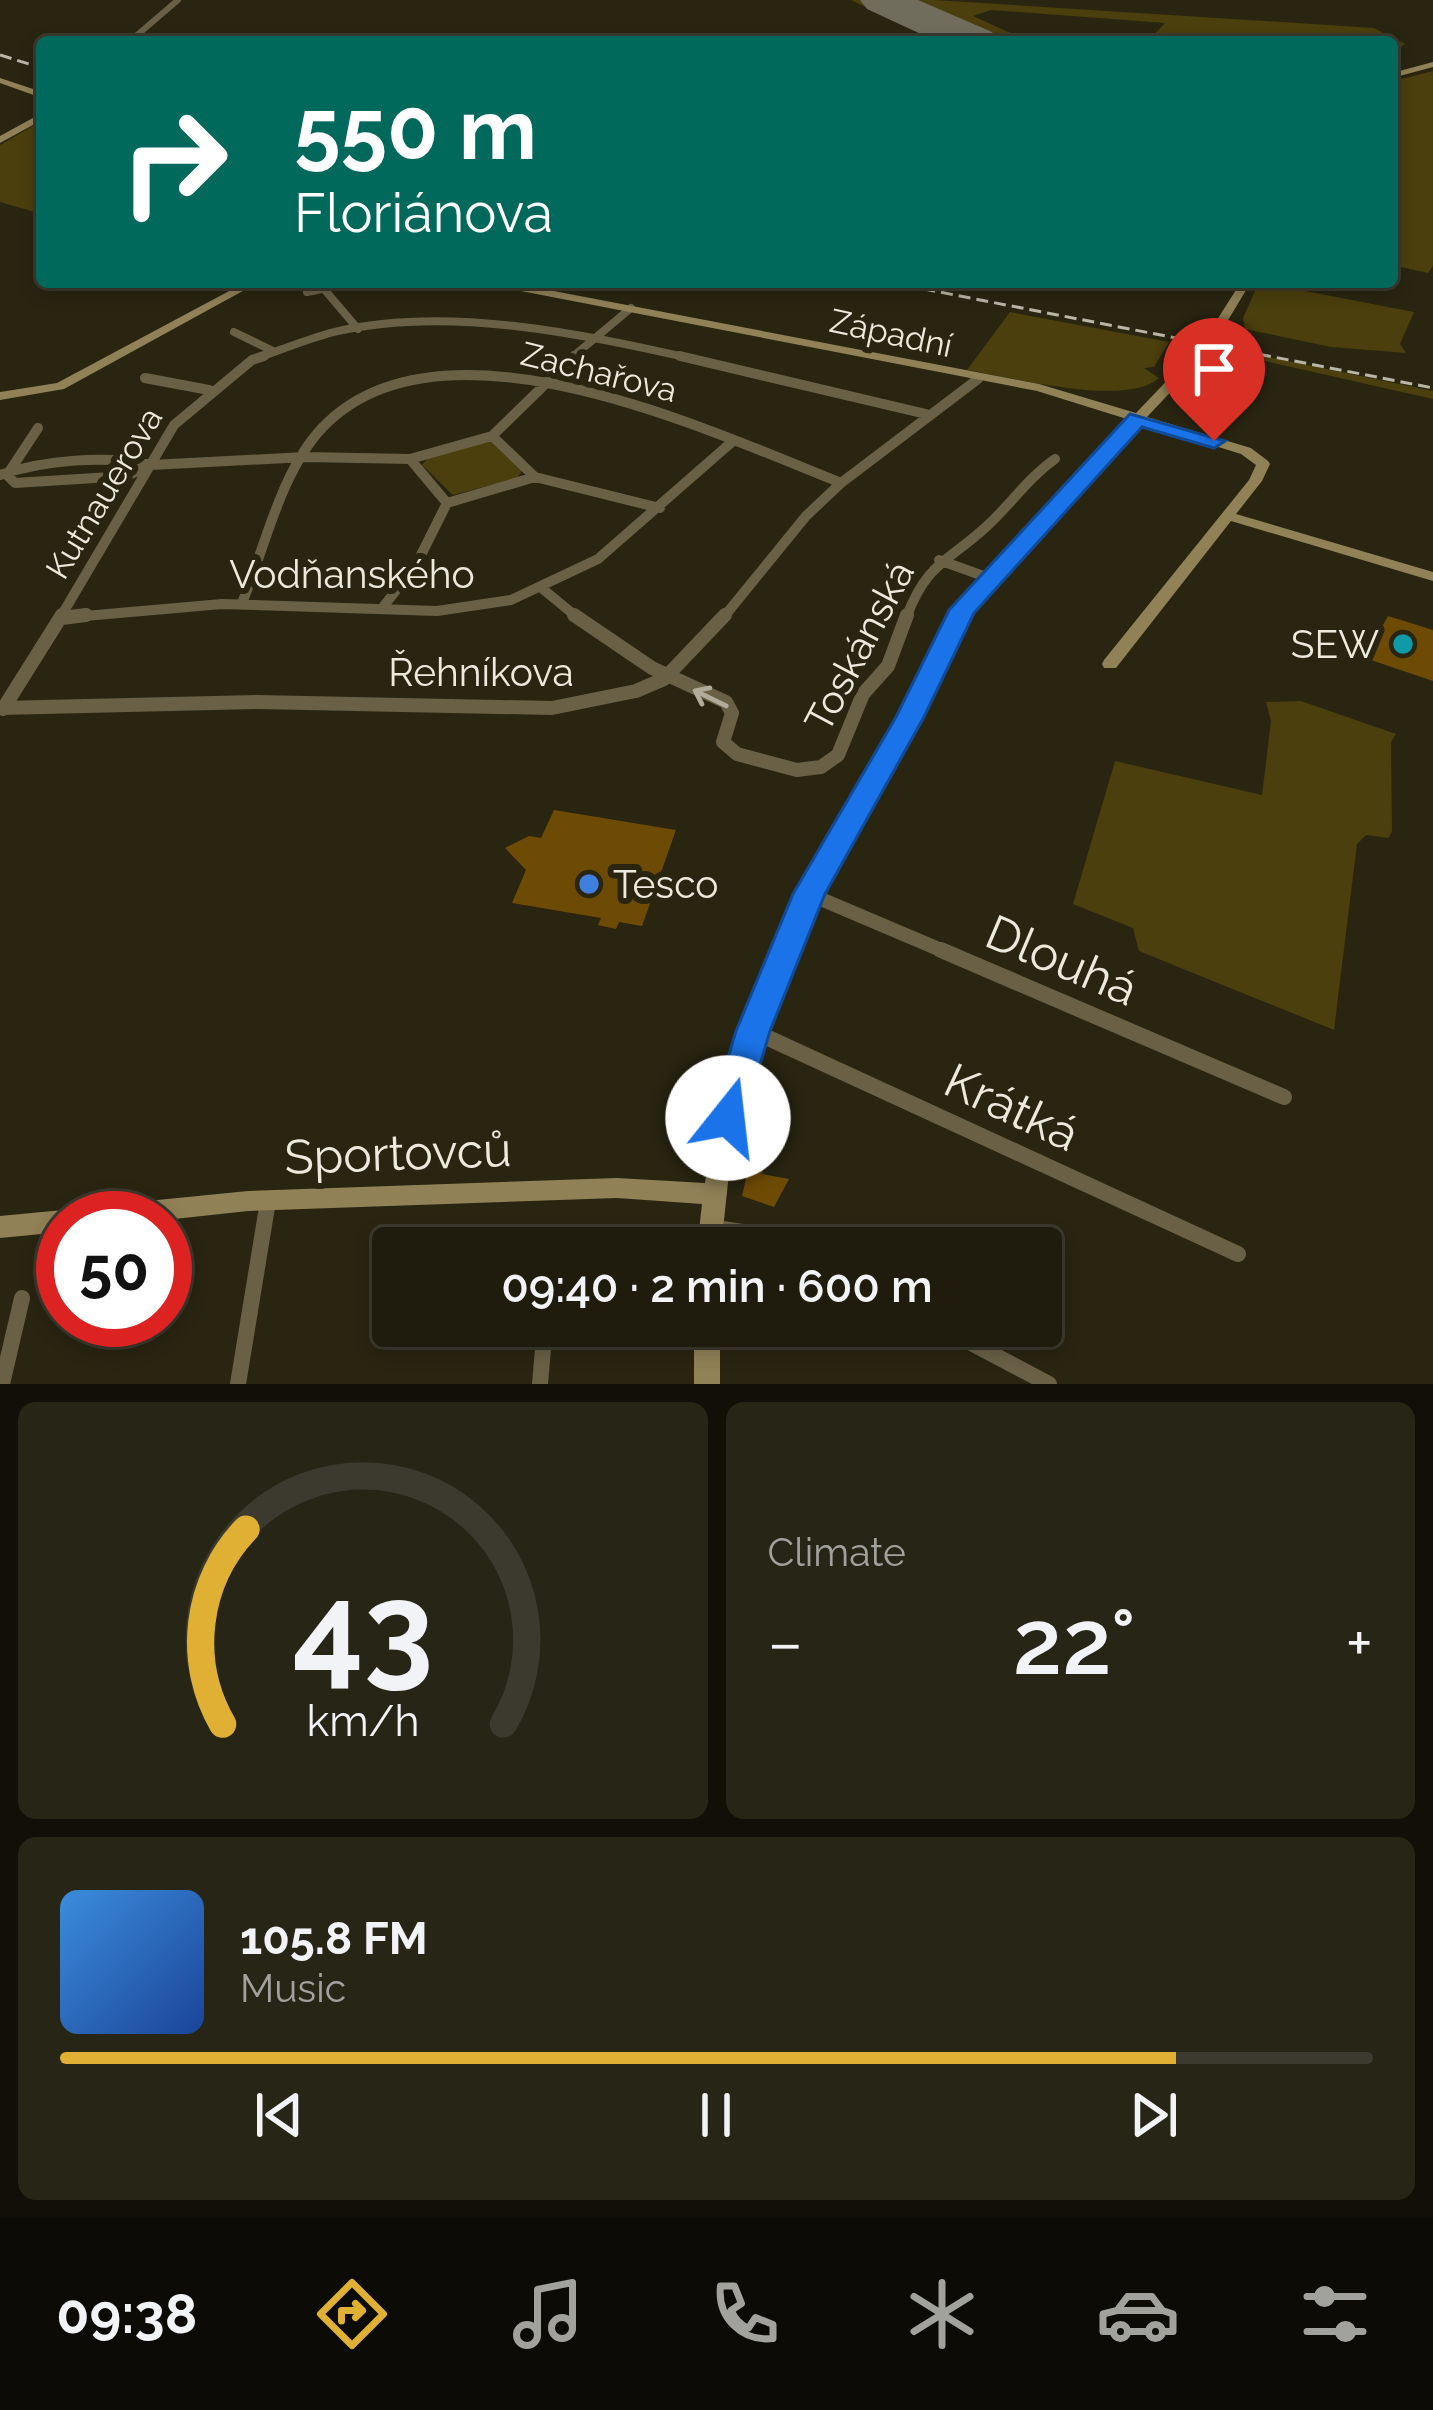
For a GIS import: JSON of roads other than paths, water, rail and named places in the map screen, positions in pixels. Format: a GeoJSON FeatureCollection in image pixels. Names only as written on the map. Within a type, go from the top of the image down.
{"type":"FeatureCollection","features":[{"type":"Feature","properties":{"kind":"street"},"geometry":{"type":"LineString","coordinates":[[136,36],[178,0]]}},
{"type":"Feature","properties":{"kind":"street"},"geometry":{"type":"LineString","coordinates":[[1398,74],[1433,64]]}},
{"type":"Feature","properties":{"kind":"street"},"geometry":{"type":"LineString","coordinates":[[0,80],[36,92]]}},
{"type":"Feature","properties":{"kind":"street"},"geometry":{"type":"LineString","coordinates":[[0,140],[36,119]]}},
{"type":"Feature","properties":{"kind":"street"},"geometry":{"type":"LineString","coordinates":[[0,396],[60,386],[243,288]]}},
{"type":"Feature","properties":{"kind":"street"},"geometry":{"type":"LineString","coordinates":[[307,292],[328,288]]}},
{"type":"Feature","properties":{"kind":"street","name":"Západní"},"geometry":{"type":"LineString","coordinates":[[523,288],[1039,388],[1246,451],[1263,464],[1228,516]]}},
{"type":"Feature","properties":{"kind":"street"},"geometry":{"type":"LineString","coordinates":[[710,1227],[713,1194],[753,1031],[809,894],[910,717],[948,633],[989,578],[1206,347],[1242,288]]}},
{"type":"Feature","properties":{"kind":"street"},"geometry":{"type":"LineString","coordinates":[[323,289],[358,328]]}},
{"type":"Feature","properties":{"kind":"street"},"geometry":{"type":"LineString","coordinates":[[38,428],[2,478],[15,483],[127,476],[151,465],[305,457],[410,459],[491,436],[542,382],[632,308]]}},
{"type":"Feature","properties":{"kind":"street","name":"Kutnauerova"},"geometry":{"type":"LineString","coordinates":[[2,709],[186,410],[209,390],[273,351],[358,328],[493,324],[597,338],[926,414]]}},
{"type":"Feature","properties":{"kind":"street"},"geometry":{"type":"LineString","coordinates":[[233,332],[273,351]]}},
{"type":"Feature","properties":{"kind":"street","name":"Zachařova"},"geometry":{"type":"LineString","coordinates":[[242,603],[305,457],[323,427],[390,386],[476,374],[542,382],[680,420],[841,483]]}},
{"type":"Feature","properties":{"kind":"street"},"geometry":{"type":"LineString","coordinates":[[146,378],[209,390]]}},
{"type":"Feature","properties":{"kind":"street","name":"Řehníkova"},"geometry":{"type":"LineString","coordinates":[[2,709],[258,702],[551,708],[636,692],[664,679],[695,652],[806,516],[841,483],[978,379]]}},
{"type":"Feature","properties":{"kind":"street"},"geometry":{"type":"LineString","coordinates":[[491,436],[535,477],[660,508]]}},
{"type":"Feature","properties":{"kind":"street","name":"Vodňanského"},"geometry":{"type":"LineString","coordinates":[[62,618],[242,603],[475,607],[544,590],[593,564],[733,441]]}},
{"type":"Feature","properties":{"kind":"street"},"geometry":{"type":"LineString","coordinates":[[410,459],[447,502]]}},
{"type":"Feature","properties":{"kind":"street","name":"Toskánská"},"geometry":{"type":"LineString","coordinates":[[664,679],[727,702],[731,713],[723,742],[737,754],[797,770],[821,767],[838,755],[863,694],[888,666],[916,592],[938,560],[986,527],[1031,476],[1055,459]]}},
{"type":"Feature","properties":{"kind":"street"},"geometry":{"type":"LineString","coordinates":[[383,607],[416,565],[447,502],[535,477]]}},
{"type":"Feature","properties":{"kind":"street"},"geometry":{"type":"LineString","coordinates":[[1110,664],[1228,516],[1433,577]]}},
{"type":"Feature","properties":{"kind":"street"},"geometry":{"type":"LineString","coordinates":[[938,560],[989,578]]}},
{"type":"Feature","properties":{"kind":"street"},"geometry":{"type":"LineString","coordinates":[[544,590],[586,628],[664,679]]}},
{"type":"Feature","properties":{"kind":"street","name":"Dlouhá"},"geometry":{"type":"LineString","coordinates":[[809,894],[1283,1097]]}},
{"type":"Feature","properties":{"kind":"street","name":"Krátká"},"geometry":{"type":"LineString","coordinates":[[753,1031],[1238,1254]]}},
{"type":"Feature","properties":{"kind":"street","name":"Sportovců"},"geometry":{"type":"LineString","coordinates":[[192,1208],[617,1187],[713,1194]]}},
{"type":"Feature","properties":{"kind":"street"},"geometry":{"type":"LineString","coordinates":[[238,1384],[268,1201]]}},
{"type":"Feature","properties":{"kind":"street"},"geometry":{"type":"LineString","coordinates":[[0,1227],[36,1223]]}},
{"type":"Feature","properties":{"kind":"street"},"geometry":{"type":"LineString","coordinates":[[2,1384],[22,1298]]}},
{"type":"Feature","properties":{"kind":"street"},"geometry":{"type":"LineString","coordinates":[[540,1384],[543,1347]]}},
{"type":"Feature","properties":{"kind":"street"},"geometry":{"type":"LineString","coordinates":[[707,1347],[707,1384]]}},
{"type":"Feature","properties":{"kind":"street"},"geometry":{"type":"LineString","coordinates":[[979,1347],[1049,1384]]}},
{"type":"Feature","properties":{"kind":"railway"},"geometry":{"type":"LineString","coordinates":[[0,55],[36,66]]}},
{"type":"Feature","properties":{"kind":"railway"},"geometry":{"type":"LineString","coordinates":[[919,288],[1433,388]]}},
{"type":"Feature","properties":{"kind":"place","name":"SEW"},"geometry":{"type":"Point","coordinates":[1403,644]}},
{"type":"Feature","properties":{"kind":"place","name":"Tesco"},"geometry":{"type":"Point","coordinates":[589,884]}}]}
